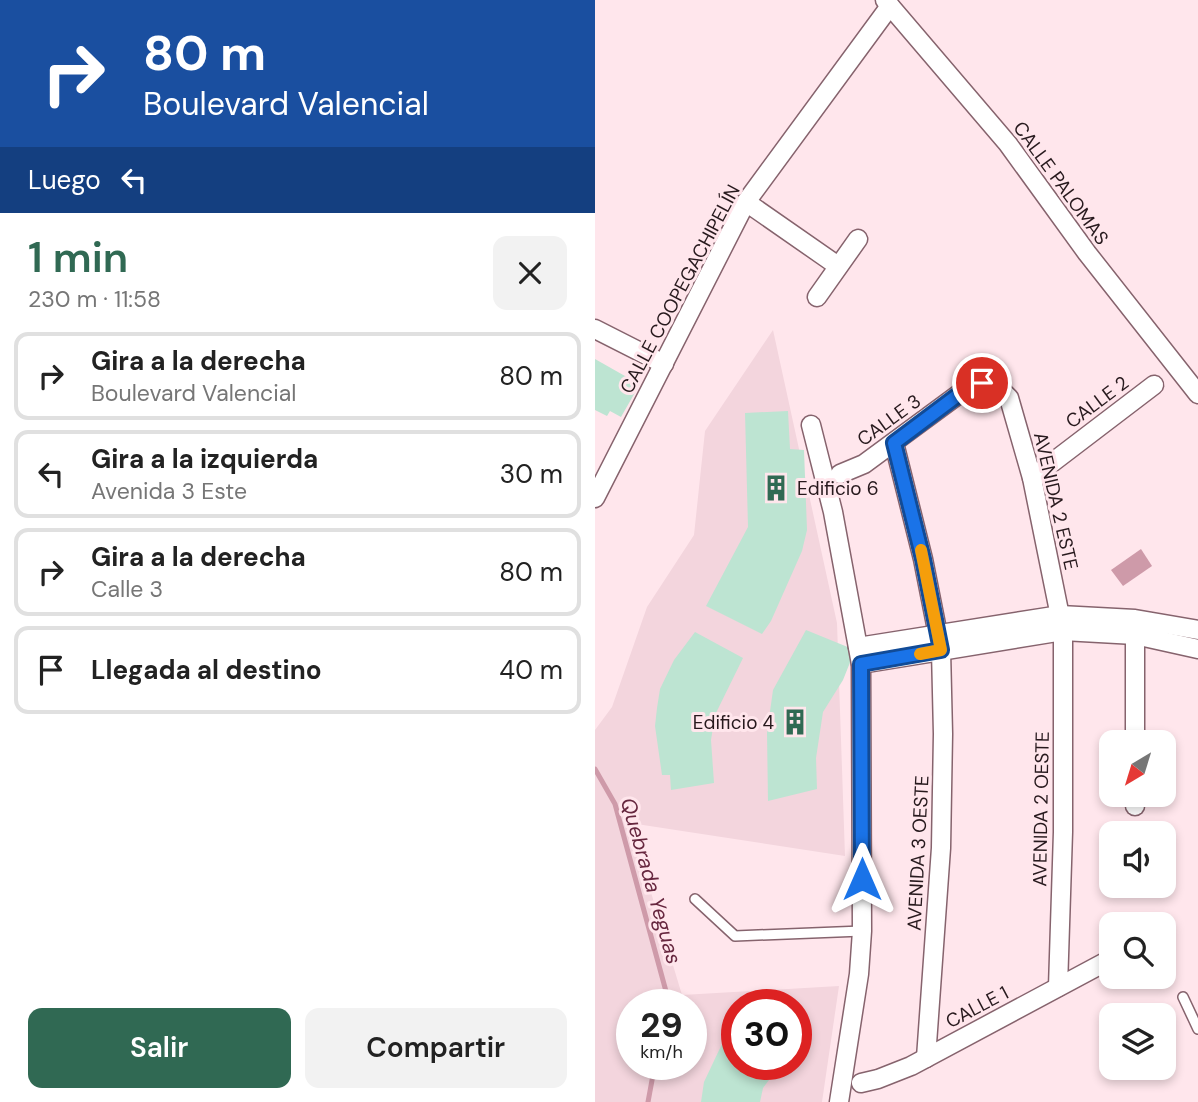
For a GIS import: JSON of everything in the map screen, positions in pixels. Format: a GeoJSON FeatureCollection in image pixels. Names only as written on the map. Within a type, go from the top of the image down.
{"type":"FeatureCollection","features":[{"type":"Feature","properties":{"kind":"street","name":"CALLE COOPEGACHIPELÍN"},"geometry":{"type":"LineString","coordinates":[[595,498],[746,202],[887,3]]}},
{"type":"Feature","properties":{"kind":"street","name":"CALLE PALOMAS"},"geometry":{"type":"LineString","coordinates":[[887,3],[1008,144],[1136,319],[1197,391]]}},
{"type":"Feature","properties":{"kind":"street"},"geometry":{"type":"LineString","coordinates":[[746,202],[838,266]]}},
{"type":"Feature","properties":{"kind":"street"},"geometry":{"type":"LineString","coordinates":[[817,297],[858,239]]}},
{"type":"Feature","properties":{"kind":"street"},"geometry":{"type":"LineString","coordinates":[[595,329],[664,364]]}},
{"type":"Feature","properties":{"kind":"street","name":"CALLE 3"},"geometry":{"type":"LineString","coordinates":[[840,474],[864,464],[974,383],[997,386]]}},
{"type":"Feature","properties":{"kind":"street","name":"CALLE 2"},"geometry":{"type":"LineString","coordinates":[[1032,478],[1154,385]]}},
{"type":"Feature","properties":{"kind":"street","name":"AVENIDA 2 ESTE"},"geometry":{"type":"LineString","coordinates":[[997,386],[1009,398],[1032,478],[1062,623]]}},
{"type":"Feature","properties":{"kind":"street"},"geometry":{"type":"LineString","coordinates":[[811,425],[833,512],[859,656],[862,930],[859,974],[839,1102]]}},
{"type":"Feature","properties":{"kind":"street","name":"AVENIDA 3 OESTE"},"geometry":{"type":"LineString","coordinates":[[894,443],[923,559],[940,642],[943,734],[941,848],[926,1058]]}},
{"type":"Feature","properties":{"kind":"street"},"geometry":{"type":"LineString","coordinates":[[859,656],[1062,623],[1198,629]]}},
{"type":"Feature","properties":{"kind":"street","name":"AVENIDA 2 OESTE"},"geometry":{"type":"LineString","coordinates":[[1058,988],[1063,832],[1062,623]]}},
{"type":"Feature","properties":{"kind":"street"},"geometry":{"type":"LineString","coordinates":[[1135,627],[1198,649]]}},
{"type":"Feature","properties":{"kind":"street"},"geometry":{"type":"LineString","coordinates":[[1135,627],[1135,730]]}},
{"type":"Feature","properties":{"kind":"street","name":"CALLE 1"},"geometry":{"type":"LineString","coordinates":[[861,1083],[894,1073],[926,1058],[1099,966]]}},
{"type":"Feature","properties":{"kind":"lane"},"geometry":{"type":"LineString","coordinates":[[695,899],[735,936],[862,930]]}},
{"type":"Feature","properties":{"kind":"lane"},"geometry":{"type":"LineString","coordinates":[[1183,997],[1198,1029]]}},
{"type":"Feature","properties":{"kind":"shaded area"},"geometry":{"type":"Polygon","coordinates":[[[773,330],[837,623],[845,856],[630,823],[680,989],[616,989],[616,1080],[707,1080],[707,994],[721,993],[721,1080],[812,1080],[812,989],[787,989],[839,986],[822,1102],[595,1102],[595,730],[612,707],[647,607],[694,535],[705,431],[773,330]]]}},
{"type":"Feature","properties":{"kind":"shaded area"},"geometry":{"type":"Polygon","coordinates":[[[1141,549],[1152,566],[1123,586],[1111,570],[1141,549]]]}},
{"type":"Feature","properties":{"kind":"building"},"geometry":{"type":"Polygon","coordinates":[[[595,359],[632,380],[630,384],[637,389],[621,417],[610,411],[607,416],[595,410],[595,359]]]}},
{"type":"Feature","properties":{"kind":"building","name":"Edificio 6"},"geometry":{"type":"Polygon","coordinates":[[[788,411],[790,449],[804,450],[807,530],[802,551],[771,621],[762,634],[706,606],[748,527],[745,413],[788,411]]]}},
{"type":"Feature","properties":{"kind":"building","name":"Edificio 4"},"geometry":{"type":"Polygon","coordinates":[[[806,630],[855,650],[843,680],[823,712],[816,758],[817,789],[768,801],[767,733],[773,690],[806,630]]]}},
{"type":"Feature","properties":{"kind":"building"},"geometry":{"type":"Polygon","coordinates":[[[695,632],[743,658],[715,715],[711,740],[714,783],[671,790],[670,775],[662,775],[655,726],[657,708],[660,689],[674,660],[695,632]]]}},
{"type":"Feature","properties":{"kind":"building"},"geometry":{"type":"Polygon","coordinates":[[[721,1046],[721,1080],[769,1080],[763,1088],[760,1102],[701,1102],[707,1076],[721,1046]]]}},
{"type":"Feature","properties":{"kind":"waterway","name":"Quebrada Yeguas"},"geometry":{"type":"LineString","coordinates":[[595,769],[615,804],[665,989]]}},
{"type":"Feature","properties":{"kind":"waterway","name":"Quebrada Yeguas"},"geometry":{"type":"LineString","coordinates":[[648,1102],[652,1080]]}},
{"type":"Feature","properties":{"kind":"slow traffic"},"geometry":{"type":"LineString","coordinates":[[920,654],[941,650],[921,550]]}},
{"type":"Feature","properties":{"kind":"place","name":"Edificio 6"},"geometry":{"type":"Point","coordinates":[776,488]}},
{"type":"Feature","properties":{"kind":"place","name":"Edificio 4"},"geometry":{"type":"Point","coordinates":[795,722]}},
{"type":"Feature","properties":{"kind":"route"},"geometry":{"type":"LineString","coordinates":[[862,879],[861,664],[941,650],[923,559],[894,443],[974,383],[982,383]]}}]}
